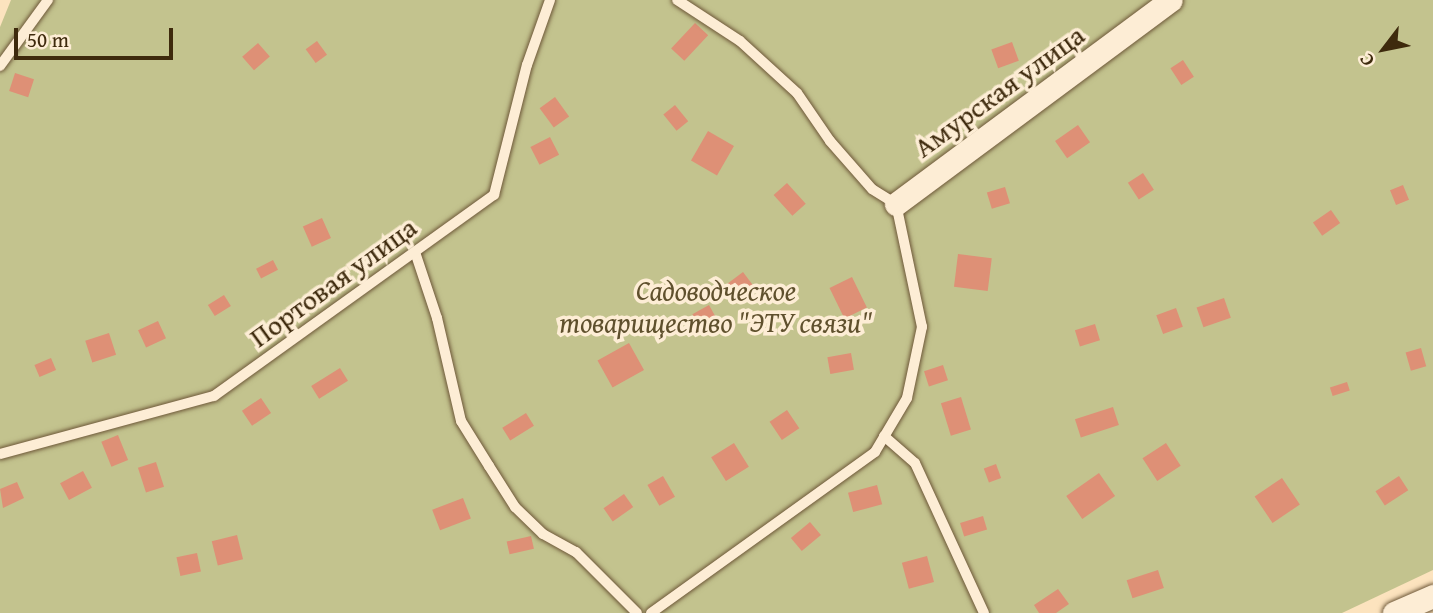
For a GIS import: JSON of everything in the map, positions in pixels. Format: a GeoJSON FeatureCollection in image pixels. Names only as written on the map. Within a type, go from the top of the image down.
{"type":"FeatureCollection","features":[{"type":"Feature","properties":{"kind":"street","name":"Амурская улица"},"geometry":{"type":"LineString","coordinates":[[896,204],[1171,0]]}},
{"type":"Feature","properties":{"kind":"street"},"geometry":{"type":"LineString","coordinates":[[1394,613],[1433,596]]}},
{"type":"Feature","properties":{"kind":"lane"},"geometry":{"type":"LineString","coordinates":[[0,66],[48,0]]}},
{"type":"Feature","properties":{"kind":"lane","name":"Портовая улица"},"geometry":{"type":"LineString","coordinates":[[0,454],[214,396],[494,195],[527,65],[550,0]]}},
{"type":"Feature","properties":{"kind":"lane"},"geometry":{"type":"LineString","coordinates":[[651,613],[875,453],[907,398],[922,327],[896,204],[872,188],[830,141],[797,93],[740,41],[677,0]]}},
{"type":"Feature","properties":{"kind":"lane"},"geometry":{"type":"LineString","coordinates":[[415,252],[438,318],[461,421],[515,507],[543,534],[576,552],[637,613]]}},
{"type":"Feature","properties":{"kind":"lane"},"geometry":{"type":"LineString","coordinates":[[884,436],[915,463],[984,613]]}},
{"type":"Feature","properties":{"kind":"green space","name":"Садоводческое товарищество \"ЭТУ связи\""},"geometry":{"type":"Polygon","coordinates":[[[11,0],[1433,0],[1433,570],[1342,613],[0,613],[0,27],[11,0]]]}},
{"type":"Feature","properties":{"kind":"building"},"geometry":{"type":"Polygon","coordinates":[[[695,23],[708,35],[684,61],[671,49],[695,23]]]}},
{"type":"Feature","properties":{"kind":"building"},"geometry":{"type":"Polygon","coordinates":[[[317,41],[327,55],[316,63],[306,49],[317,41]]]}},
{"type":"Feature","properties":{"kind":"building"},"geometry":{"type":"Polygon","coordinates":[[[1012,42],[1019,61],[998,68],[991,50],[1012,42]]]}},
{"type":"Feature","properties":{"kind":"building"},"geometry":{"type":"Polygon","coordinates":[[[258,43],[270,57],[254,70],[242,57],[258,43]]]}},
{"type":"Feature","properties":{"kind":"building"},"geometry":{"type":"Polygon","coordinates":[[[1183,60],[1194,77],[1181,85],[1170,68],[1183,60]]]}},
{"type":"Feature","properties":{"kind":"building"},"geometry":{"type":"Polygon","coordinates":[[[15,73],[34,79],[28,97],[9,91],[15,73]]]}},
{"type":"Feature","properties":{"kind":"building"},"geometry":{"type":"Polygon","coordinates":[[[555,97],[569,116],[554,128],[540,108],[555,97]]]}},
{"type":"Feature","properties":{"kind":"building"},"geometry":{"type":"Polygon","coordinates":[[[675,105],[688,121],[677,131],[663,114],[675,105]]]}},
{"type":"Feature","properties":{"kind":"building"},"geometry":{"type":"Polygon","coordinates":[[[1078,125],[1090,142],[1067,158],[1055,141],[1078,125]]]}},
{"type":"Feature","properties":{"kind":"building"},"geometry":{"type":"Polygon","coordinates":[[[708,131],[734,146],[717,175],[691,160],[708,131]]]}},
{"type":"Feature","properties":{"kind":"building"},"geometry":{"type":"Polygon","coordinates":[[[550,137],[559,155],[539,165],[530,147],[550,137]]]}},
{"type":"Feature","properties":{"kind":"building"},"geometry":{"type":"Polygon","coordinates":[[[1143,173],[1154,190],[1139,200],[1128,183],[1143,173]]]}},
{"type":"Feature","properties":{"kind":"building"},"geometry":{"type":"Polygon","coordinates":[[[787,183],[806,204],[792,216],[774,195],[787,183]]]}},
{"type":"Feature","properties":{"kind":"building"},"geometry":{"type":"Polygon","coordinates":[[[1403,185],[1409,200],[1396,205],[1390,190],[1403,185]]]}},
{"type":"Feature","properties":{"kind":"building"},"geometry":{"type":"Polygon","coordinates":[[[1005,187],[1010,203],[992,209],[987,193],[1005,187]]]}},
{"type":"Feature","properties":{"kind":"building"},"geometry":{"type":"Polygon","coordinates":[[[1331,210],[1340,223],[1322,236],[1313,223],[1331,210]]]}},
{"type":"Feature","properties":{"kind":"building"},"geometry":{"type":"Polygon","coordinates":[[[322,218],[331,238],[312,247],[303,227],[322,218]]]}},
{"type":"Feature","properties":{"kind":"building"},"geometry":{"type":"Polygon","coordinates":[[[958,254],[992,258],[988,291],[954,287],[958,254]]]}},
{"type":"Feature","properties":{"kind":"building"},"geometry":{"type":"Polygon","coordinates":[[[273,260],[278,270],[261,278],[256,269],[273,260]]]}},
{"type":"Feature","properties":{"kind":"building"},"geometry":{"type":"Polygon","coordinates":[[[743,272],[756,289],[736,304],[723,287],[743,272]]]}},
{"type":"Feature","properties":{"kind":"building"},"geometry":{"type":"Polygon","coordinates":[[[852,277],[867,308],[844,319],[830,288],[852,277]]]}},
{"type":"Feature","properties":{"kind":"building"},"geometry":{"type":"Polygon","coordinates":[[[224,295],[231,306],[215,316],[208,305],[224,295]]]}},
{"type":"Feature","properties":{"kind":"building"},"geometry":{"type":"Polygon","coordinates":[[[1224,298],[1231,318],[1203,327],[1197,307],[1224,298]]]}},
{"type":"Feature","properties":{"kind":"building"},"geometry":{"type":"Polygon","coordinates":[[[709,305],[721,327],[705,336],[692,314],[709,305]]]}},
{"type":"Feature","properties":{"kind":"building"},"geometry":{"type":"Polygon","coordinates":[[[1176,308],[1183,327],[1163,334],[1156,315],[1176,308]]]}},
{"type":"Feature","properties":{"kind":"building"},"geometry":{"type":"Polygon","coordinates":[[[158,321],[166,338],[146,348],[138,330],[158,321]]]}},
{"type":"Feature","properties":{"kind":"building"},"geometry":{"type":"Polygon","coordinates":[[[1095,324],[1100,340],[1080,346],[1075,330],[1095,324]]]}},
{"type":"Feature","properties":{"kind":"building"},"geometry":{"type":"Polygon","coordinates":[[[109,333],[116,355],[92,363],[85,341],[109,333]]]}},
{"type":"Feature","properties":{"kind":"building"},"geometry":{"type":"Polygon","coordinates":[[[629,343],[644,370],[613,388],[598,360],[629,343]]]}},
{"type":"Feature","properties":{"kind":"building"},"geometry":{"type":"Polygon","coordinates":[[[1421,348],[1426,366],[1411,371],[1406,352],[1421,348]]]}},
{"type":"Feature","properties":{"kind":"building"},"geometry":{"type":"Polygon","coordinates":[[[851,353],[854,370],[830,374],[827,357],[851,353]]]}},
{"type":"Feature","properties":{"kind":"building"},"geometry":{"type":"Polygon","coordinates":[[[51,358],[56,370],[40,377],[34,365],[51,358]]]}},
{"type":"Feature","properties":{"kind":"building"},"geometry":{"type":"Polygon","coordinates":[[[943,365],[948,380],[929,386],[924,371],[943,365]]]}},
{"type":"Feature","properties":{"kind":"building"},"geometry":{"type":"Polygon","coordinates":[[[340,368],[348,381],[319,399],[311,386],[340,368]]]}},
{"type":"Feature","properties":{"kind":"building"},"geometry":{"type":"Polygon","coordinates":[[[1347,382],[1350,391],[1333,396],[1330,388],[1347,382]]]}},
{"type":"Feature","properties":{"kind":"building"},"geometry":{"type":"Polygon","coordinates":[[[961,397],[971,430],[951,436],[941,403],[961,397]]]}},
{"type":"Feature","properties":{"kind":"building"},"geometry":{"type":"Polygon","coordinates":[[[261,398],[271,413],[252,426],[242,411],[261,398]]]}},
{"type":"Feature","properties":{"kind":"building"},"geometry":{"type":"Polygon","coordinates":[[[1113,407],[1119,425],[1081,437],[1075,419],[1113,407]]]}},
{"type":"Feature","properties":{"kind":"building"},"geometry":{"type":"Polygon","coordinates":[[[787,410],[799,428],[782,440],[770,422],[787,410]]]}},
{"type":"Feature","properties":{"kind":"building"},"geometry":{"type":"Polygon","coordinates":[[[526,413],[534,426],[510,441],[502,428],[526,413]]]}},
{"type":"Feature","properties":{"kind":"building"},"geometry":{"type":"Polygon","coordinates":[[[118,435],[128,460],[111,467],[101,442],[118,435]]]}},
{"type":"Feature","properties":{"kind":"building"},"geometry":{"type":"Polygon","coordinates":[[[734,443],[749,467],[726,481],[711,457],[734,443]]]}},
{"type":"Feature","properties":{"kind":"building"},"geometry":{"type":"Polygon","coordinates":[[[1166,443],[1181,466],[1157,481],[1143,458],[1166,443]]]}},
{"type":"Feature","properties":{"kind":"building"},"geometry":{"type":"Polygon","coordinates":[[[156,462],[164,487],[146,493],[138,468],[156,462]]]}},
{"type":"Feature","properties":{"kind":"building"},"geometry":{"type":"Polygon","coordinates":[[[996,464],[1001,478],[989,483],[984,468],[996,464]]]}},
{"type":"Feature","properties":{"kind":"building"},"geometry":{"type":"Polygon","coordinates":[[[83,471],[92,488],[69,500],[60,483],[83,471]]]}},
{"type":"Feature","properties":{"kind":"building"},"geometry":{"type":"Polygon","coordinates":[[[1099,473],[1115,496],[1082,519],[1066,496],[1099,473]]]}},
{"type":"Feature","properties":{"kind":"building"},"geometry":{"type":"Polygon","coordinates":[[[663,476],[675,497],[659,506],[647,485],[663,476]]]}},
{"type":"Feature","properties":{"kind":"building"},"geometry":{"type":"Polygon","coordinates":[[[1399,476],[1408,490],[1385,506],[1376,491],[1399,476]]]}},
{"type":"Feature","properties":{"kind":"building"},"geometry":{"type":"Polygon","coordinates":[[[1282,478],[1300,505],[1273,523],[1255,496],[1282,478]]]}},
{"type":"Feature","properties":{"kind":"building"},"geometry":{"type":"Polygon","coordinates":[[[17,482],[24,498],[3,508],[0,489],[17,482]]]}},
{"type":"Feature","properties":{"kind":"building"},"geometry":{"type":"Polygon","coordinates":[[[877,485],[882,504],[853,512],[848,493],[877,485]]]}},
{"type":"Feature","properties":{"kind":"building"},"geometry":{"type":"Polygon","coordinates":[[[624,494],[633,507],[613,521],[604,508],[624,494]]]}},
{"type":"Feature","properties":{"kind":"building"},"geometry":{"type":"Polygon","coordinates":[[[463,498],[471,519],[440,530],[432,510],[463,498]]]}},
{"type":"Feature","properties":{"kind":"building"},"geometry":{"type":"Polygon","coordinates":[[[983,516],[987,529],[964,536],[960,523],[983,516]]]}},
{"type":"Feature","properties":{"kind":"building"},"geometry":{"type":"Polygon","coordinates":[[[810,522],[821,535],[802,551],[791,538],[810,522]]]}},
{"type":"Feature","properties":{"kind":"building"},"geometry":{"type":"Polygon","coordinates":[[[237,535],[243,559],[218,566],[212,541],[237,535]]]}},
{"type":"Feature","properties":{"kind":"building"},"geometry":{"type":"Polygon","coordinates":[[[531,536],[534,549],[510,554],[507,542],[531,536]]]}},
{"type":"Feature","properties":{"kind":"building"},"geometry":{"type":"Polygon","coordinates":[[[197,553],[201,572],[180,576],[176,557],[197,553]]]}},
{"type":"Feature","properties":{"kind":"building"},"geometry":{"type":"Polygon","coordinates":[[[927,556],[934,582],[909,589],[902,563],[927,556]]]}},
{"type":"Feature","properties":{"kind":"building"},"geometry":{"type":"Polygon","coordinates":[[[1158,570],[1164,588],[1132,598],[1127,580],[1158,570]]]}},
{"type":"Feature","properties":{"kind":"building"},"geometry":{"type":"Polygon","coordinates":[[[1058,589],[1069,604],[1056,613],[1039,613],[1034,605],[1058,589]]]}}]}
